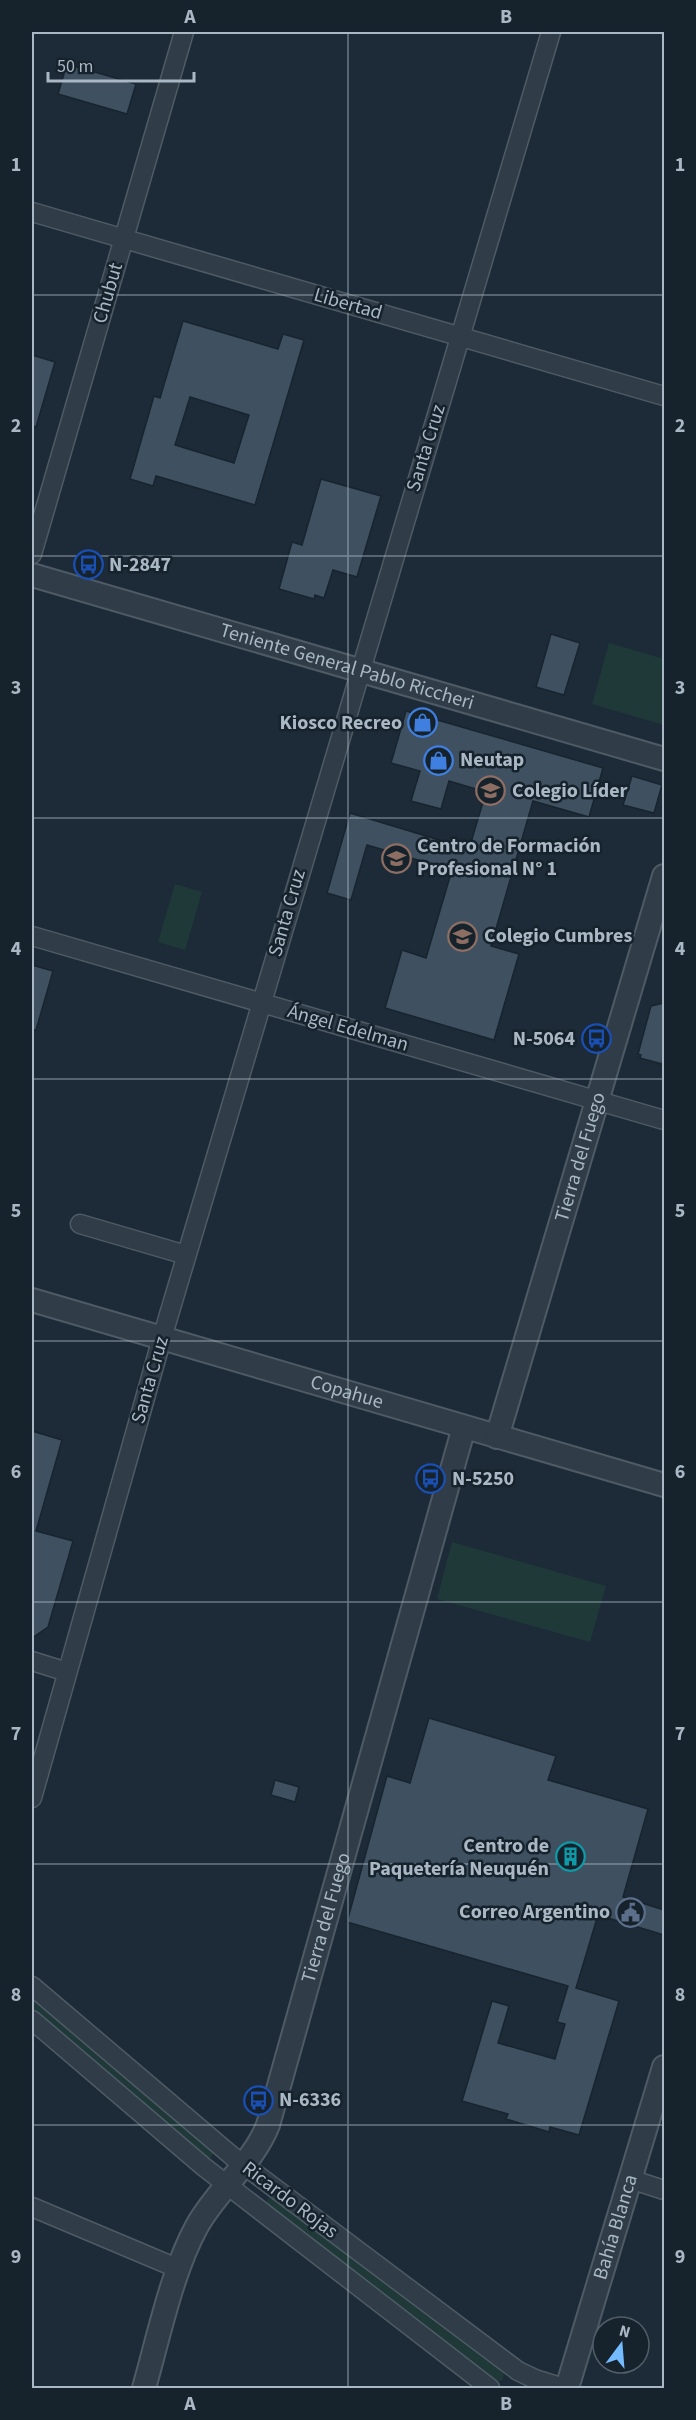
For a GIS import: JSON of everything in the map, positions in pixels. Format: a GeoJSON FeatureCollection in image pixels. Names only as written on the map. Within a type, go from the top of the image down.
{"type":"FeatureCollection","features":[{"type":"Feature","properties":{"kind":"street","name":"Chubut"},"geometry":{"type":"LineString","coordinates":[[32,554],[184,32]]}},
{"type":"Feature","properties":{"kind":"street","name":"Santa Cruz"},"geometry":{"type":"LineString","coordinates":[[32,1798],[186,1255],[551,32]]}},
{"type":"Feature","properties":{"kind":"street","name":"Libertad"},"geometry":{"type":"LineString","coordinates":[[32,212],[664,396]]}},
{"type":"Feature","properties":{"kind":"street","name":"Teniente General Pablo Riccheri"},"geometry":{"type":"LineString","coordinates":[[32,575],[664,759]]}},
{"type":"Feature","properties":{"kind":"street","name":"Tierra del Fuego"},"geometry":{"type":"LineString","coordinates":[[497,1437],[664,876]]}},
{"type":"Feature","properties":{"kind":"street","name":"Ángel Edelman"},"geometry":{"type":"LineString","coordinates":[[32,936],[664,1120]]}},
{"type":"Feature","properties":{"kind":"street"},"geometry":{"type":"LineString","coordinates":[[80,1224],[186,1255]]}},
{"type":"Feature","properties":{"kind":"street","name":"Copahue"},"geometry":{"type":"LineString","coordinates":[[32,1300],[664,1485]]}},
{"type":"Feature","properties":{"kind":"street","name":"Tierra del Fuego"},"geometry":{"type":"LineString","coordinates":[[144,2388],[178,2269],[196,2227],[260,2141],[270,2117],[464,1427]]}},
{"type":"Feature","properties":{"kind":"street"},"geometry":{"type":"LineString","coordinates":[[32,1661],[67,1672]]}},
{"type":"Feature","properties":{"kind":"street","name":"Ricardo Rojas"},"geometry":{"type":"LineString","coordinates":[[32,1986],[243,2164],[518,2371],[535,2379],[566,2388]]}},
{"type":"Feature","properties":{"kind":"street","name":"Ricardo Rojas"},"geometry":{"type":"LineString","coordinates":[[32,2020],[226,2185],[490,2388]]}},
{"type":"Feature","properties":{"kind":"street","name":"Bahía Blanca"},"geometry":{"type":"LineString","coordinates":[[566,2388],[664,2067]]}},
{"type":"Feature","properties":{"kind":"street"},"geometry":{"type":"LineString","coordinates":[[630,2180],[664,2190]]}},
{"type":"Feature","properties":{"kind":"street"},"geometry":{"type":"LineString","coordinates":[[32,2207],[178,2269]]}},
{"type":"Feature","properties":{"kind":"green space"},"geometry":{"type":"Polygon","coordinates":[[[609,643],[664,659],[664,725],[592,704],[609,643]]]}},
{"type":"Feature","properties":{"kind":"green space"},"geometry":{"type":"Polygon","coordinates":[[[175,884],[202,892],[185,950],[158,942],[175,884]]]}},
{"type":"Feature","properties":{"kind":"green space"},"geometry":{"type":"Polygon","coordinates":[[[452,1542],[606,1586],[590,1642],[437,1599],[452,1542]]]}},
{"type":"Feature","properties":{"kind":"green space"},"geometry":{"type":"Polygon","coordinates":[[[32,1994],[214,2151],[211,2158],[202,2156],[32,2011],[32,1994]]]}},
{"type":"Feature","properties":{"kind":"green space"},"geometry":{"type":"Polygon","coordinates":[[[271,2196],[274,2196],[500,2368],[504,2373],[503,2379],[496,2383],[266,2205],[271,2196]]]}},
{"type":"Feature","properties":{"kind":"building"},"geometry":{"type":"Polygon","coordinates":[[[67,64],[136,84],[127,114],[58,94],[67,64]]]}},
{"type":"Feature","properties":{"kind":"building"},"geometry":{"type":"Polygon","coordinates":[[[183,321],[278,349],[283,334],[304,340],[255,505],[156,476],[153,486],[130,479],[154,396],[160,398],[183,321]],[[190,397],[175,445],[234,463],[249,415],[190,397]]]}},
{"type":"Feature","properties":{"kind":"building"},"geometry":{"type":"Polygon","coordinates":[[[32,355],[55,362],[36,427],[32,426],[32,355]]]}},
{"type":"Feature","properties":{"kind":"building"},"geometry":{"type":"Polygon","coordinates":[[[321,479],[381,496],[357,577],[333,570],[324,598],[315,595],[314,599],[279,589],[292,542],[302,545],[321,479]]]}},
{"type":"Feature","properties":{"kind":"building"},"geometry":{"type":"Polygon","coordinates":[[[551,634],[580,643],[564,695],[536,687],[551,634]]]}},
{"type":"Feature","properties":{"kind":"building"},"geometry":{"type":"Polygon","coordinates":[[[406,711],[603,768],[589,817],[533,801],[491,946],[519,954],[494,1040],[385,1008],[402,950],[426,958],[452,870],[367,845],[351,900],[327,893],[350,813],[469,849],[486,792],[449,781],[441,809],[411,801],[420,771],[391,763],[406,711]]]}},
{"type":"Feature","properties":{"kind":"building"},"geometry":{"type":"Polygon","coordinates":[[[632,776],[662,785],[654,813],[623,805],[632,776]]]}},
{"type":"Feature","properties":{"kind":"building"},"geometry":{"type":"Polygon","coordinates":[[[32,965],[53,971],[36,1030],[32,1030],[32,965]]]}},
{"type":"Feature","properties":{"kind":"building"},"geometry":{"type":"Polygon","coordinates":[[[664,1003],[662,1064],[640,1058],[641,1055],[638,1054],[651,1006],[664,1003]]]}},
{"type":"Feature","properties":{"kind":"building"},"geometry":{"type":"Polygon","coordinates":[[[32,1431],[62,1440],[36,1531],[73,1541],[48,1627],[32,1638],[32,1431]]]}},
{"type":"Feature","properties":{"kind":"building"},"geometry":{"type":"Polygon","coordinates":[[[429,1718],[556,1756],[548,1780],[648,1809],[623,1897],[664,1910],[664,1935],[598,1915],[576,1988],[619,2001],[579,2135],[550,2127],[549,2132],[506,2119],[508,2114],[462,2101],[492,2001],[509,2006],[498,2043],[555,2059],[565,2024],[557,2022],[568,1986],[347,1922],[387,1776],[410,1783],[429,1718]]]}},
{"type":"Feature","properties":{"kind":"building"},"geometry":{"type":"Polygon","coordinates":[[[275,1780],[299,1787],[295,1802],[271,1795],[275,1780]]]}},
{"type":"Feature","properties":{"kind":"place","name":"N-2847"},"geometry":{"type":"Point","coordinates":[88,565]}},
{"type":"Feature","properties":{"kind":"place","name":"Kiosco Recreo"},"geometry":{"type":"Point","coordinates":[423,723]}},
{"type":"Feature","properties":{"kind":"place","name":"Neutap"},"geometry":{"type":"Point","coordinates":[439,760]}},
{"type":"Feature","properties":{"kind":"place","name":"Colegio Líder"},"geometry":{"type":"Point","coordinates":[491,791]}},
{"type":"Feature","properties":{"kind":"place","name":"Centro de Formación Profesional N° 1"},"geometry":{"type":"Point","coordinates":[396,858]}},
{"type":"Feature","properties":{"kind":"place","name":"Colegio Cumbres"},"geometry":{"type":"Point","coordinates":[463,936]}},
{"type":"Feature","properties":{"kind":"place","name":"N-5064"},"geometry":{"type":"Point","coordinates":[596,1039]}},
{"type":"Feature","properties":{"kind":"place","name":"N-5250"},"geometry":{"type":"Point","coordinates":[431,1479]}},
{"type":"Feature","properties":{"kind":"place","name":"Centro de Paquetería Neuquén"},"geometry":{"type":"Point","coordinates":[570,1857]}},
{"type":"Feature","properties":{"kind":"place","name":"Correo Argentino"},"geometry":{"type":"Point","coordinates":[631,1912]}},
{"type":"Feature","properties":{"kind":"place","name":"N-6336"},"geometry":{"type":"Point","coordinates":[258,2100]}}]}
